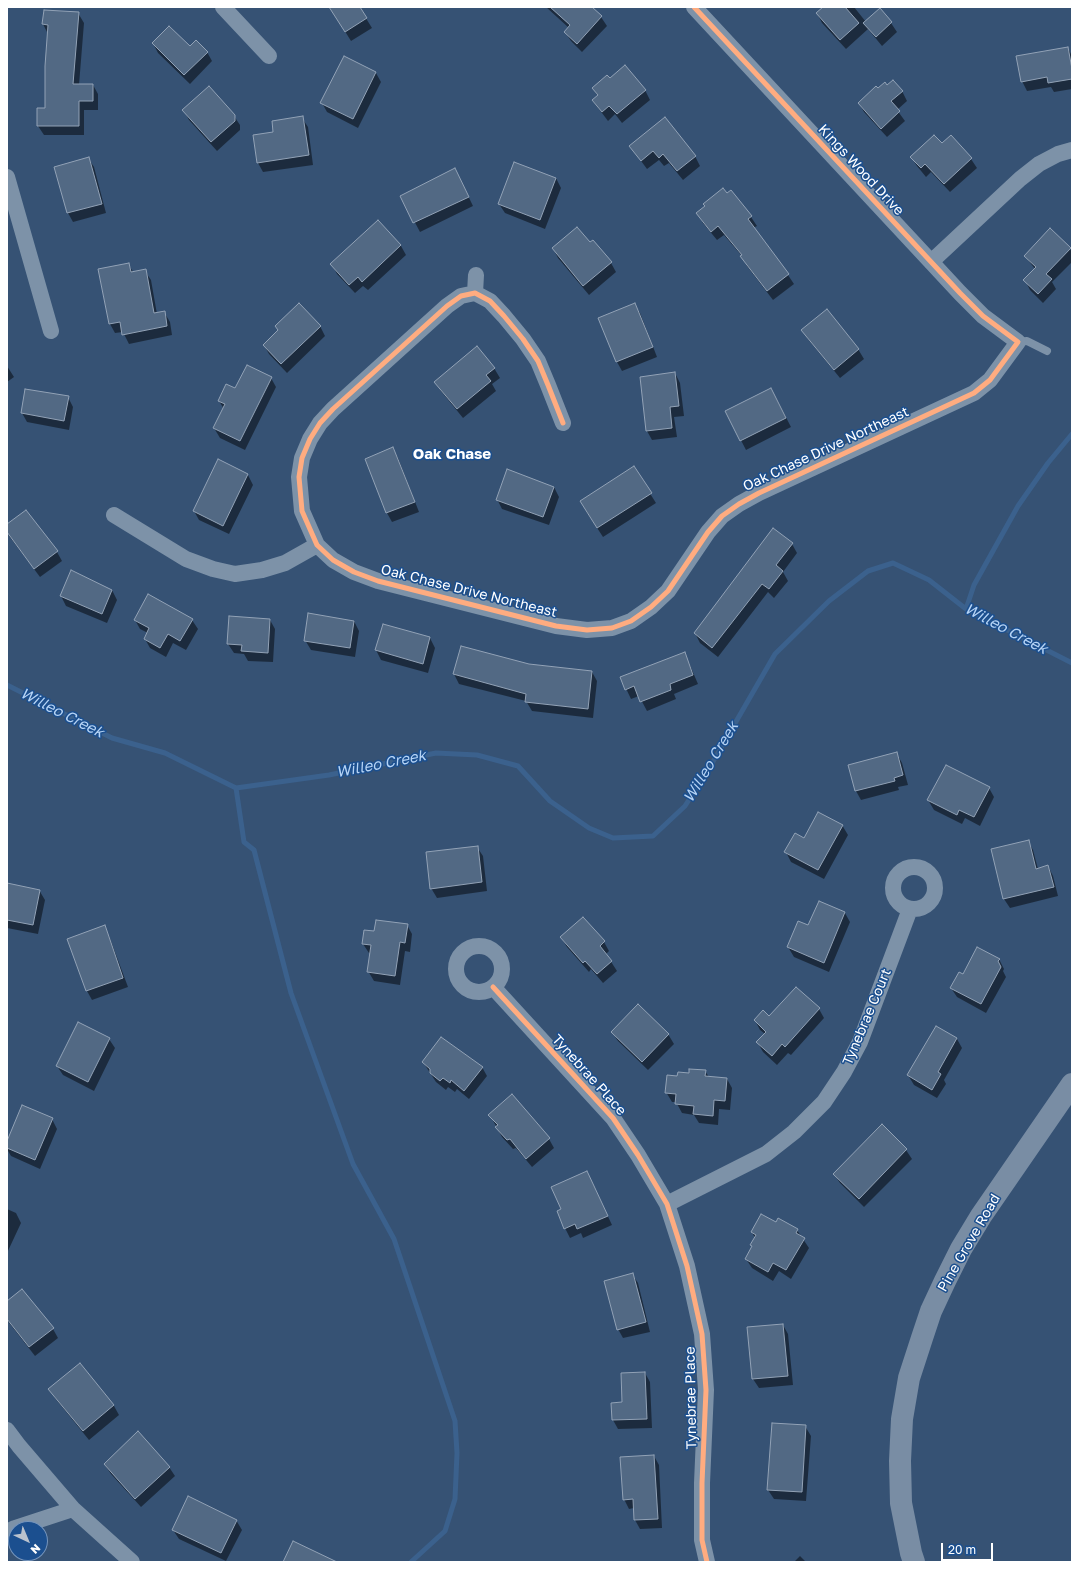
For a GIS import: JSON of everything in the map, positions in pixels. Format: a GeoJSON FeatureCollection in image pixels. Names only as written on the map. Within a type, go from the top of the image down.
{"type":"FeatureCollection","features":[{"type":"Feature","properties":{"kind":"main road","name":"Pine Grove Road"},"geometry":{"type":"LineString","coordinates":[[914,1562],[901,1503],[900,1461],[902,1419],[909,1378],[922,1338],[931,1311],[962,1249],[982,1216],[1072,1084]]}},
{"type":"Feature","properties":{"kind":"street"},"geometry":{"type":"LineString","coordinates":[[223,7],[269,56]]}},
{"type":"Feature","properties":{"kind":"street","name":"Kings Wood Drive"},"geometry":{"type":"LineString","coordinates":[[694,7],[983,316],[1018,342]]}},
{"type":"Feature","properties":{"kind":"street"},"geometry":{"type":"LineString","coordinates":[[931,262],[1020,179],[1039,164],[1058,154],[1072,150]]}},
{"type":"Feature","properties":{"kind":"street"},"geometry":{"type":"LineString","coordinates":[[7,177],[51,331]]}},
{"type":"Feature","properties":{"kind":"street"},"geometry":{"type":"LineString","coordinates":[[476,275],[475,294],[490,301],[523,339],[538,361],[563,423]]}},
{"type":"Feature","properties":{"kind":"street","name":"Oak Chase Drive Northeast"},"geometry":{"type":"LineString","coordinates":[[475,294],[461,296],[448,306],[333,409],[317,428],[302,458],[298,477],[302,511],[317,545],[333,560],[354,572],[378,581],[556,626],[587,630],[612,628],[631,620],[651,607],[668,591],[708,532],[722,516],[739,504],[758,493],[974,393],[990,380],[1018,342]]}},
{"type":"Feature","properties":{"kind":"street"},"geometry":{"type":"LineString","coordinates":[[114,516],[186,558],[213,569],[235,574],[262,570],[285,563],[317,545]]}},
{"type":"Feature","properties":{"kind":"street","name":"Tynebrae Court"},"geometry":{"type":"LineString","coordinates":[[667,1204],[766,1154],[794,1132],[824,1102],[844,1072],[860,1042],[910,909]]}},
{"type":"Feature","properties":{"kind":"street","name":"Tynebrae Place"},"geometry":{"type":"LineString","coordinates":[[493,987],[613,1118],[638,1155],[667,1204],[687,1266],[702,1334],[706,1390],[702,1483],[702,1540],[707,1562]]}},
{"type":"Feature","properties":{"kind":"street"},"geometry":{"type":"LineString","coordinates":[[7,1430],[18,1446],[73,1509],[132,1562]]}},
{"type":"Feature","properties":{"kind":"street"},"geometry":{"type":"LineString","coordinates":[[7,1532],[73,1509]]}},
{"type":"Feature","properties":{"kind":"lane"},"geometry":{"type":"LineString","coordinates":[[1018,342],[1027,341],[1047,351]]}},
{"type":"Feature","properties":{"kind":"building"},"geometry":{"type":"Polygon","coordinates":[[[329,7],[360,7],[367,18],[345,32],[329,7]]]}},
{"type":"Feature","properties":{"kind":"building"},"geometry":{"type":"Polygon","coordinates":[[[550,7],[592,7],[602,16],[577,44],[564,32],[570,25],[550,7]]]}},
{"type":"Feature","properties":{"kind":"building"},"geometry":{"type":"Polygon","coordinates":[[[823,7],[845,7],[859,23],[840,40],[816,13],[823,7]]]}},
{"type":"Feature","properties":{"kind":"building"},"geometry":{"type":"Polygon","coordinates":[[[880,8],[892,22],[876,37],[863,23],[880,8]]]}},
{"type":"Feature","properties":{"kind":"building"},"geometry":{"type":"Polygon","coordinates":[[[44,10],[79,12],[73,84],[93,84],[93,101],[79,101],[79,126],[37,126],[37,108],[45,108],[45,66],[48,25],[42,24],[44,10]]]}},
{"type":"Feature","properties":{"kind":"building"},"geometry":{"type":"Polygon","coordinates":[[[169,26],[190,46],[196,40],[208,52],[184,75],[152,43],[169,26]]]}},
{"type":"Feature","properties":{"kind":"building"},"geometry":{"type":"Polygon","coordinates":[[[1068,47],[1072,69],[1072,79],[1048,83],[1047,77],[1021,82],[1016,56],[1068,47]]]}},
{"type":"Feature","properties":{"kind":"building"},"geometry":{"type":"Polygon","coordinates":[[[344,56],[376,72],[353,119],[320,103],[344,56]]]}},
{"type":"Feature","properties":{"kind":"building"},"geometry":{"type":"Polygon","coordinates":[[[625,65],[646,90],[617,114],[609,106],[602,112],[592,100],[598,95],[592,88],[607,75],[610,78],[625,65]]]}},
{"type":"Feature","properties":{"kind":"building"},"geometry":{"type":"Polygon","coordinates":[[[893,80],[903,91],[891,101],[900,111],[881,129],[858,103],[876,86],[878,88],[885,82],[887,85],[893,80]]]}},
{"type":"Feature","properties":{"kind":"building"},"geometry":{"type":"Polygon","coordinates":[[[209,86],[235,115],[235,121],[211,142],[182,110],[209,86]]]}},
{"type":"Feature","properties":{"kind":"building"},"geometry":{"type":"Polygon","coordinates":[[[303,116],[309,155],[257,163],[253,135],[273,132],[272,121],[303,116]]]}},
{"type":"Feature","properties":{"kind":"building"},"geometry":{"type":"Polygon","coordinates":[[[665,117],[696,156],[677,171],[663,154],[659,158],[653,151],[641,161],[629,146],[665,117]]]}},
{"type":"Feature","properties":{"kind":"building"},"geometry":{"type":"Polygon","coordinates":[[[934,135],[942,143],[951,135],[972,158],[944,184],[925,164],[921,168],[910,157],[934,135]]]}},
{"type":"Feature","properties":{"kind":"building"},"geometry":{"type":"Polygon","coordinates":[[[89,157],[102,204],[67,213],[54,167],[89,157]]]}},
{"type":"Feature","properties":{"kind":"building"},"geometry":{"type":"Polygon","coordinates":[[[514,162],[556,178],[540,220],[498,204],[514,162]]]}},
{"type":"Feature","properties":{"kind":"building"},"geometry":{"type":"Polygon","coordinates":[[[455,168],[469,197],[413,223],[400,196],[455,168]]]}},
{"type":"Feature","properties":{"kind":"building"},"geometry":{"type":"Polygon","coordinates":[[[723,188],[727,193],[731,190],[752,216],[748,219],[789,274],[767,291],[740,256],[742,255],[718,226],[711,232],[696,213],[705,206],[703,204],[723,188]]]}},
{"type":"Feature","properties":{"kind":"building"},"geometry":{"type":"Polygon","coordinates":[[[378,220],[401,245],[362,282],[358,277],[349,285],[330,264],[378,220]]]}},
{"type":"Feature","properties":{"kind":"building"},"geometry":{"type":"Polygon","coordinates":[[[577,227],[590,242],[593,240],[612,262],[583,286],[552,248],[577,227]]]}},
{"type":"Feature","properties":{"kind":"building"},"geometry":{"type":"Polygon","coordinates":[[[1050,228],[1071,248],[1046,274],[1052,279],[1038,294],[1023,280],[1036,267],[1024,256],[1050,228]]]}},
{"type":"Feature","properties":{"kind":"building"},"geometry":{"type":"Polygon","coordinates":[[[129,263],[131,272],[146,269],[154,313],[165,311],[167,326],[122,335],[120,322],[109,324],[98,269],[129,263]]]}},
{"type":"Feature","properties":{"kind":"building"},"geometry":{"type":"Polygon","coordinates":[[[299,303],[321,326],[281,364],[263,345],[278,330],[275,326],[299,303]]]}},
{"type":"Feature","properties":{"kind":"building"},"geometry":{"type":"Polygon","coordinates":[[[635,303],[653,347],[616,362],[598,318],[635,303]]]}},
{"type":"Feature","properties":{"kind":"building"},"geometry":{"type":"Polygon","coordinates":[[[827,309],[859,349],[834,370],[801,330],[827,309]]]}},
{"type":"Feature","properties":{"kind":"building"},"geometry":{"type":"Polygon","coordinates":[[[477,346],[495,368],[486,375],[491,381],[457,409],[434,382],[477,346]]]}},
{"type":"Feature","properties":{"kind":"building"},"geometry":{"type":"Polygon","coordinates":[[[247,365],[272,377],[240,441],[213,428],[225,404],[218,401],[226,384],[235,388],[247,365]]]}},
{"type":"Feature","properties":{"kind":"building"},"geometry":{"type":"Polygon","coordinates":[[[675,372],[679,406],[670,407],[672,428],[646,431],[640,377],[675,372]]]}},
{"type":"Feature","properties":{"kind":"building"},"geometry":{"type":"Polygon","coordinates":[[[771,388],[786,418],[740,441],[725,411],[771,388]]]}},
{"type":"Feature","properties":{"kind":"building"},"geometry":{"type":"Polygon","coordinates":[[[25,389],[69,396],[64,421],[21,413],[25,389]]]}},
{"type":"Feature","properties":{"kind":"building"},"geometry":{"type":"Polygon","coordinates":[[[393,447],[415,502],[386,513],[365,459],[393,447]]]}},
{"type":"Feature","properties":{"kind":"building"},"geometry":{"type":"Polygon","coordinates":[[[218,459],[248,474],[223,526],[193,511],[218,459]]]}},
{"type":"Feature","properties":{"kind":"building"},"geometry":{"type":"Polygon","coordinates":[[[634,466],[652,493],[597,528],[580,501],[634,466]]]}},
{"type":"Feature","properties":{"kind":"building"},"geometry":{"type":"Polygon","coordinates":[[[507,469],[554,487],[543,517],[496,500],[507,469]]]}},
{"type":"Feature","properties":{"kind":"building"},"geometry":{"type":"Polygon","coordinates":[[[26,510],[58,551],[34,569],[7,532],[7,524],[26,510]]]}},
{"type":"Feature","properties":{"kind":"building"},"geometry":{"type":"Polygon","coordinates":[[[773,528],[793,543],[776,565],[783,571],[769,589],[762,584],[712,648],[694,633],[773,528]]]}},
{"type":"Feature","properties":{"kind":"building"},"geometry":{"type":"Polygon","coordinates":[[[71,570],[112,590],[102,614],[60,596],[71,570]]]}},
{"type":"Feature","properties":{"kind":"building"},"geometry":{"type":"Polygon","coordinates":[[[148,594],[193,619],[180,641],[168,634],[160,648],[144,639],[149,628],[134,620],[148,594]]]}},
{"type":"Feature","properties":{"kind":"building"},"geometry":{"type":"Polygon","coordinates":[[[308,613],[354,621],[350,648],[304,641],[308,613]]]}},
{"type":"Feature","properties":{"kind":"building"},"geometry":{"type":"Polygon","coordinates":[[[229,616],[270,619],[268,653],[241,651],[242,645],[227,644],[229,616]]]}},
{"type":"Feature","properties":{"kind":"building"},"geometry":{"type":"Polygon","coordinates":[[[383,624],[430,637],[423,664],[375,650],[383,624]]]}},
{"type":"Feature","properties":{"kind":"building"},"geometry":{"type":"Polygon","coordinates":[[[461,646],[529,664],[592,671],[588,709],[525,702],[526,694],[453,674],[461,646]]]}},
{"type":"Feature","properties":{"kind":"building"},"geometry":{"type":"Polygon","coordinates":[[[685,652],[693,675],[670,684],[671,690],[640,702],[634,686],[625,690],[620,677],[685,652]]]}},
{"type":"Feature","properties":{"kind":"building"},"geometry":{"type":"Polygon","coordinates":[[[897,752],[903,775],[894,778],[895,781],[855,791],[848,765],[897,752]]]}},
{"type":"Feature","properties":{"kind":"building"},"geometry":{"type":"Polygon","coordinates":[[[946,765],[990,787],[974,817],[959,810],[957,815],[927,800],[946,765]]]}},
{"type":"Feature","properties":{"kind":"building"},"geometry":{"type":"Polygon","coordinates":[[[818,812],[843,825],[818,870],[784,852],[795,833],[804,838],[818,812]]]}},
{"type":"Feature","properties":{"kind":"building"},"geometry":{"type":"Polygon","coordinates":[[[1029,840],[1036,869],[1048,865],[1054,887],[1003,899],[991,849],[1029,840]]]}},
{"type":"Feature","properties":{"kind":"building"},"geometry":{"type":"Polygon","coordinates":[[[478,846],[482,882],[430,889],[426,852],[478,846]]]}},
{"type":"Feature","properties":{"kind":"building"},"geometry":{"type":"Polygon","coordinates":[[[7,883],[40,890],[33,925],[7,920],[7,883]]]}},
{"type":"Feature","properties":{"kind":"building"},"geometry":{"type":"Polygon","coordinates":[[[819,901],[845,912],[824,963],[787,947],[798,921],[808,925],[819,901]]]}},
{"type":"Feature","properties":{"kind":"building"},"geometry":{"type":"Polygon","coordinates":[[[583,917],[605,941],[600,946],[612,961],[597,974],[585,961],[583,963],[560,937],[583,917]]]}},
{"type":"Feature","properties":{"kind":"building"},"geometry":{"type":"Polygon","coordinates":[[[376,920],[408,924],[405,943],[400,942],[395,976],[367,972],[371,945],[362,944],[364,930],[374,931],[376,920]]]}},
{"type":"Feature","properties":{"kind":"building"},"geometry":{"type":"Polygon","coordinates":[[[105,925],[123,978],[86,991],[67,939],[105,925]]]}},
{"type":"Feature","properties":{"kind":"building"},"geometry":{"type":"Polygon","coordinates":[[[977,947],[1000,959],[998,961],[1001,967],[981,1004],[950,988],[959,972],[963,974],[977,947]]]}},
{"type":"Feature","properties":{"kind":"building"},"geometry":{"type":"Polygon","coordinates":[[[796,987],[820,1008],[785,1047],[782,1044],[772,1056],[756,1042],[766,1032],[754,1020],[763,1010],[769,1016],[796,987]]]}},
{"type":"Feature","properties":{"kind":"building"},"geometry":{"type":"Polygon","coordinates":[[[638,1004],[669,1034],[642,1062],[611,1032],[638,1004]]]}},
{"type":"Feature","properties":{"kind":"building"},"geometry":{"type":"Polygon","coordinates":[[[78,1022],[110,1038],[88,1082],[56,1066],[78,1022]]]}},
{"type":"Feature","properties":{"kind":"building"},"geometry":{"type":"Polygon","coordinates":[[[936,1026],[957,1038],[938,1072],[941,1074],[932,1090],[907,1075],[936,1026]]]}},
{"type":"Feature","properties":{"kind":"building"},"geometry":{"type":"Polygon","coordinates":[[[441,1037],[483,1067],[464,1091],[451,1080],[450,1083],[443,1078],[440,1081],[430,1073],[430,1069],[422,1062],[441,1037]]]}},
{"type":"Feature","properties":{"kind":"building"},"geometry":{"type":"Polygon","coordinates":[[[689,1069],[706,1070],[705,1076],[727,1078],[725,1101],[714,1100],[713,1116],[693,1114],[694,1106],[675,1104],[676,1094],[665,1093],[667,1075],[677,1076],[678,1072],[689,1073],[689,1069]]]}},
{"type":"Feature","properties":{"kind":"building"},"geometry":{"type":"Polygon","coordinates":[[[512,1094],[550,1138],[526,1159],[510,1139],[507,1140],[495,1127],[498,1125],[488,1115],[512,1094]]]}},
{"type":"Feature","properties":{"kind":"building"},"geometry":{"type":"Polygon","coordinates":[[[22,1105],[53,1118],[35,1160],[7,1148],[7,1141],[22,1105]]]}},
{"type":"Feature","properties":{"kind":"building"},"geometry":{"type":"Polygon","coordinates":[[[882,1124],[907,1149],[859,1199],[833,1174],[882,1124]]]}},
{"type":"Feature","properties":{"kind":"building"},"geometry":{"type":"Polygon","coordinates":[[[587,1171],[608,1216],[577,1229],[575,1224],[564,1229],[557,1211],[561,1209],[551,1187],[587,1171]]]}},
{"type":"Feature","properties":{"kind":"building"},"geometry":{"type":"Polygon","coordinates":[[[761,1214],[776,1222],[778,1218],[798,1229],[796,1233],[805,1238],[786,1270],[773,1263],[768,1272],[745,1259],[752,1246],[750,1245],[756,1235],[751,1232],[761,1214]]]}},
{"type":"Feature","properties":{"kind":"building"},"geometry":{"type":"Polygon","coordinates":[[[633,1273],[646,1322],[617,1330],[604,1281],[633,1273]]]}},
{"type":"Feature","properties":{"kind":"building"},"geometry":{"type":"Polygon","coordinates":[[[22,1289],[54,1328],[29,1347],[7,1319],[7,1301],[22,1289]]]}},
{"type":"Feature","properties":{"kind":"building"},"geometry":{"type":"Polygon","coordinates":[[[783,1324],[788,1376],[752,1379],[747,1327],[783,1324]]]}},
{"type":"Feature","properties":{"kind":"building"},"geometry":{"type":"Polygon","coordinates":[[[80,1363],[114,1405],[83,1431],[48,1389],[80,1363]]]}},
{"type":"Feature","properties":{"kind":"building"},"geometry":{"type":"Polygon","coordinates":[[[645,1372],[647,1419],[612,1420],[611,1403],[622,1402],[621,1373],[645,1372]]]}},
{"type":"Feature","properties":{"kind":"building"},"geometry":{"type":"Polygon","coordinates":[[[772,1423],[806,1425],[802,1492],[767,1490],[772,1423]]]}},
{"type":"Feature","properties":{"kind":"building"},"geometry":{"type":"Polygon","coordinates":[[[138,1431],[170,1467],[135,1499],[104,1464],[138,1431]]]}},
{"type":"Feature","properties":{"kind":"building"},"geometry":{"type":"Polygon","coordinates":[[[654,1455],[658,1519],[634,1520],[633,1499],[623,1500],[620,1457],[654,1455]]]}},
{"type":"Feature","properties":{"kind":"building"},"geometry":{"type":"Polygon","coordinates":[[[188,1496],[237,1520],[221,1553],[172,1530],[188,1496]]]}},
{"type":"Feature","properties":{"kind":"building"},"geometry":{"type":"Polygon","coordinates":[[[293,1541],[337,1562],[283,1562],[293,1541]]]}},
{"type":"Feature","properties":{"kind":"waterway"},"geometry":{"type":"LineString","coordinates":[[966,609],[974,585],[1018,506],[1048,463],[1072,434]]}},
{"type":"Feature","properties":{"kind":"waterway","name":"Willeo Creek"},"geometry":{"type":"LineString","coordinates":[[7,685],[112,738],[165,753],[236,788],[329,775],[436,753],[477,755],[518,766],[550,801],[589,828],[613,838],[653,836],[685,806],[711,765],[775,654],[829,601],[868,571],[893,563],[929,580],[966,609],[1072,663]]}},
{"type":"Feature","properties":{"kind":"waterway"},"geometry":{"type":"LineString","coordinates":[[236,788],[244,842],[254,850],[291,993],[353,1164],[394,1239],[455,1421],[457,1453],[455,1499],[445,1531],[411,1562]]}},
{"type":"Feature","properties":{"kind":"cycle path"},"geometry":{"type":"LineString","coordinates":[[563,423],[538,361],[523,339],[490,301],[475,293],[461,296],[447,306],[333,409],[320,423],[310,439],[302,458],[299,477],[302,511],[317,545],[333,560],[354,572],[378,581],[556,626],[587,630],[612,628],[631,621],[651,607],[668,591],[708,532],[722,516],[739,504],[759,493],[974,393],[990,380],[1018,342],[983,316],[960,293],[694,7]]}},
{"type":"Feature","properties":{"kind":"cycle path"},"geometry":{"type":"LineString","coordinates":[[493,987],[613,1118],[638,1155],[667,1204],[687,1266],[702,1334],[706,1390],[702,1483],[702,1540],[707,1562]]}},
{"type":"Feature","properties":{"kind":"district","name":"Oak Chase"},"geometry":{"type":"Point","coordinates":[452,454]}}]}
